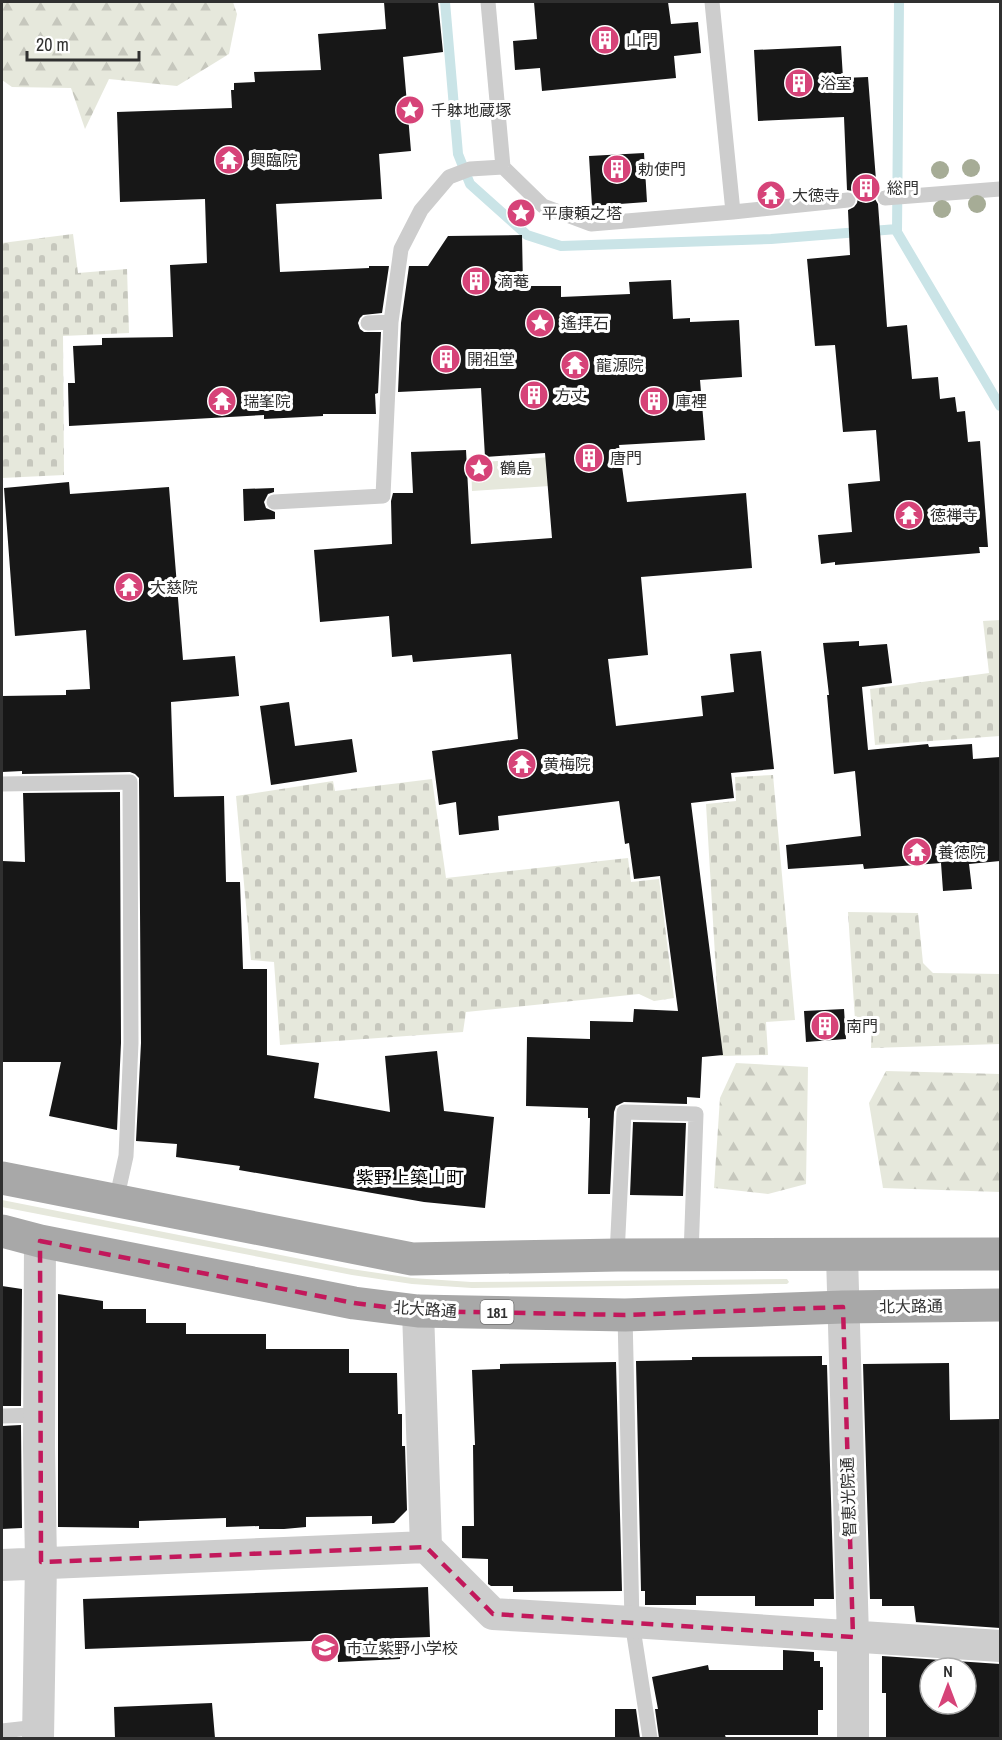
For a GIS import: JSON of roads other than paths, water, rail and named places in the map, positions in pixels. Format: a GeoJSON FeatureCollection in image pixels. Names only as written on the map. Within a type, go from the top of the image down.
{"type":"FeatureCollection","features":[{"type":"Feature","properties":{"kind":"main road"},"geometry":{"type":"LineString","coordinates":[[2,1178],[412,1259],[617,1255],[1000,1254]]}},
{"type":"Feature","properties":{"kind":"main road","name":"北大路通"},"geometry":{"type":"LineString","coordinates":[[2,1232],[354,1303],[418,1311],[625,1315],[843,1307],[1000,1305]]}},
{"type":"Feature","properties":{"kind":"street"},"geometry":{"type":"LineString","coordinates":[[38,1733],[41,1562],[39,1241]]}},
{"type":"Feature","properties":{"kind":"street","name":"智恵光院通"},"geometry":{"type":"LineString","coordinates":[[842,1256],[853,1637],[853,1738]]}},
{"type":"Feature","properties":{"kind":"street"},"geometry":{"type":"LineString","coordinates":[[418,1311],[426,1546],[493,1614],[1000,1646]]}},
{"type":"Feature","properties":{"kind":"street"},"geometry":{"type":"LineString","coordinates":[[2,1564],[426,1546]]}},
{"type":"Feature","properties":{"kind":"lane"},"geometry":{"type":"LineString","coordinates":[[488,2],[503,167],[543,206],[591,225],[848,200]]}},
{"type":"Feature","properties":{"kind":"lane"},"geometry":{"type":"LineString","coordinates":[[712,2],[732,212]]}},
{"type":"Feature","properties":{"kind":"lane"},"geometry":{"type":"LineString","coordinates":[[274,502],[383,496],[391,322],[401,249],[421,210],[449,177],[464,171],[503,167]]}},
{"type":"Feature","properties":{"kind":"lane"},"geometry":{"type":"LineString","coordinates":[[893,198],[1000,189]]}},
{"type":"Feature","properties":{"kind":"lane"},"geometry":{"type":"LineString","coordinates":[[368,323],[391,322]]}},
{"type":"Feature","properties":{"kind":"lane"},"geometry":{"type":"LineString","coordinates":[[2,784],[130,782],[131,1043],[126,1156],[116,1201]]}},
{"type":"Feature","properties":{"kind":"lane"},"geometry":{"type":"LineString","coordinates":[[617,1255],[624,1112],[696,1114],[691,1255]]}},
{"type":"Feature","properties":{"kind":"lane"},"geometry":{"type":"LineString","coordinates":[[625,1315],[632,1622],[650,1738]]}},
{"type":"Feature","properties":{"kind":"lane"},"geometry":{"type":"LineString","coordinates":[[2,1416],[39,1415]]}},
{"type":"Feature","properties":{"kind":"lane"},"geometry":{"type":"LineString","coordinates":[[2,1731],[38,1733]]}},
{"type":"Feature","properties":{"kind":"waterway"},"geometry":{"type":"LineString","coordinates":[[445,2],[458,154],[470,184],[527,235],[561,246],[771,239],[897,229]]}},
{"type":"Feature","properties":{"kind":"waterway"},"geometry":{"type":"LineString","coordinates":[[899,2],[897,232],[1000,406]]}},
{"type":"Feature","properties":{"kind":"place","name":"山門"},"geometry":{"type":"Point","coordinates":[605,40]}},
{"type":"Feature","properties":{"kind":"place","name":"浴室"},"geometry":{"type":"Point","coordinates":[799,83]}},
{"type":"Feature","properties":{"kind":"place","name":"千躰地蔵塚"},"geometry":{"type":"Point","coordinates":[410,110]}},
{"type":"Feature","properties":{"kind":"place","name":"興臨院"},"geometry":{"type":"Point","coordinates":[229,160]}},
{"type":"Feature","properties":{"kind":"place","name":"勅使門"},"geometry":{"type":"Point","coordinates":[617,169]}},
{"type":"Feature","properties":{"kind":"place","name":"総門"},"geometry":{"type":"Point","coordinates":[866,188]}},
{"type":"Feature","properties":{"kind":"place","name":"大徳寺"},"geometry":{"type":"Point","coordinates":[771,195]}},
{"type":"Feature","properties":{"kind":"place","name":"平康頼之塔"},"geometry":{"type":"Point","coordinates":[521,213]}},
{"type":"Feature","properties":{"kind":"place","name":"滴菴"},"geometry":{"type":"Point","coordinates":[476,281]}},
{"type":"Feature","properties":{"kind":"place","name":"遙拝石"},"geometry":{"type":"Point","coordinates":[540,323]}},
{"type":"Feature","properties":{"kind":"place","name":"開祖堂"},"geometry":{"type":"Point","coordinates":[446,359]}},
{"type":"Feature","properties":{"kind":"place","name":"龍源院"},"geometry":{"type":"Point","coordinates":[575,365]}},
{"type":"Feature","properties":{"kind":"place","name":"方丈"},"geometry":{"type":"Point","coordinates":[534,395]}},
{"type":"Feature","properties":{"kind":"place","name":"瑞峯院"},"geometry":{"type":"Point","coordinates":[222,401]}},
{"type":"Feature","properties":{"kind":"place","name":"庫裡"},"geometry":{"type":"Point","coordinates":[654,401]}},
{"type":"Feature","properties":{"kind":"place","name":"唐門"},"geometry":{"type":"Point","coordinates":[589,458]}},
{"type":"Feature","properties":{"kind":"place","name":"鶴島"},"geometry":{"type":"Point","coordinates":[479,468]}},
{"type":"Feature","properties":{"kind":"place","name":"徳禅寺"},"geometry":{"type":"Point","coordinates":[909,515]}},
{"type":"Feature","properties":{"kind":"place","name":"大慈院"},"geometry":{"type":"Point","coordinates":[129,587]}},
{"type":"Feature","properties":{"kind":"place","name":"黄梅院"},"geometry":{"type":"Point","coordinates":[522,764]}},
{"type":"Feature","properties":{"kind":"place","name":"養徳院"},"geometry":{"type":"Point","coordinates":[917,852]}},
{"type":"Feature","properties":{"kind":"place","name":"南門"},"geometry":{"type":"Point","coordinates":[825,1026]}},
{"type":"Feature","properties":{"kind":"place","name":"市立紫野小学校"},"geometry":{"type":"Point","coordinates":[325,1648]}},
{"type":"Feature","properties":{"kind":"district","name":"紫野上築山町"},"geometry":{"type":"Point","coordinates":[410,1177]}}]}
